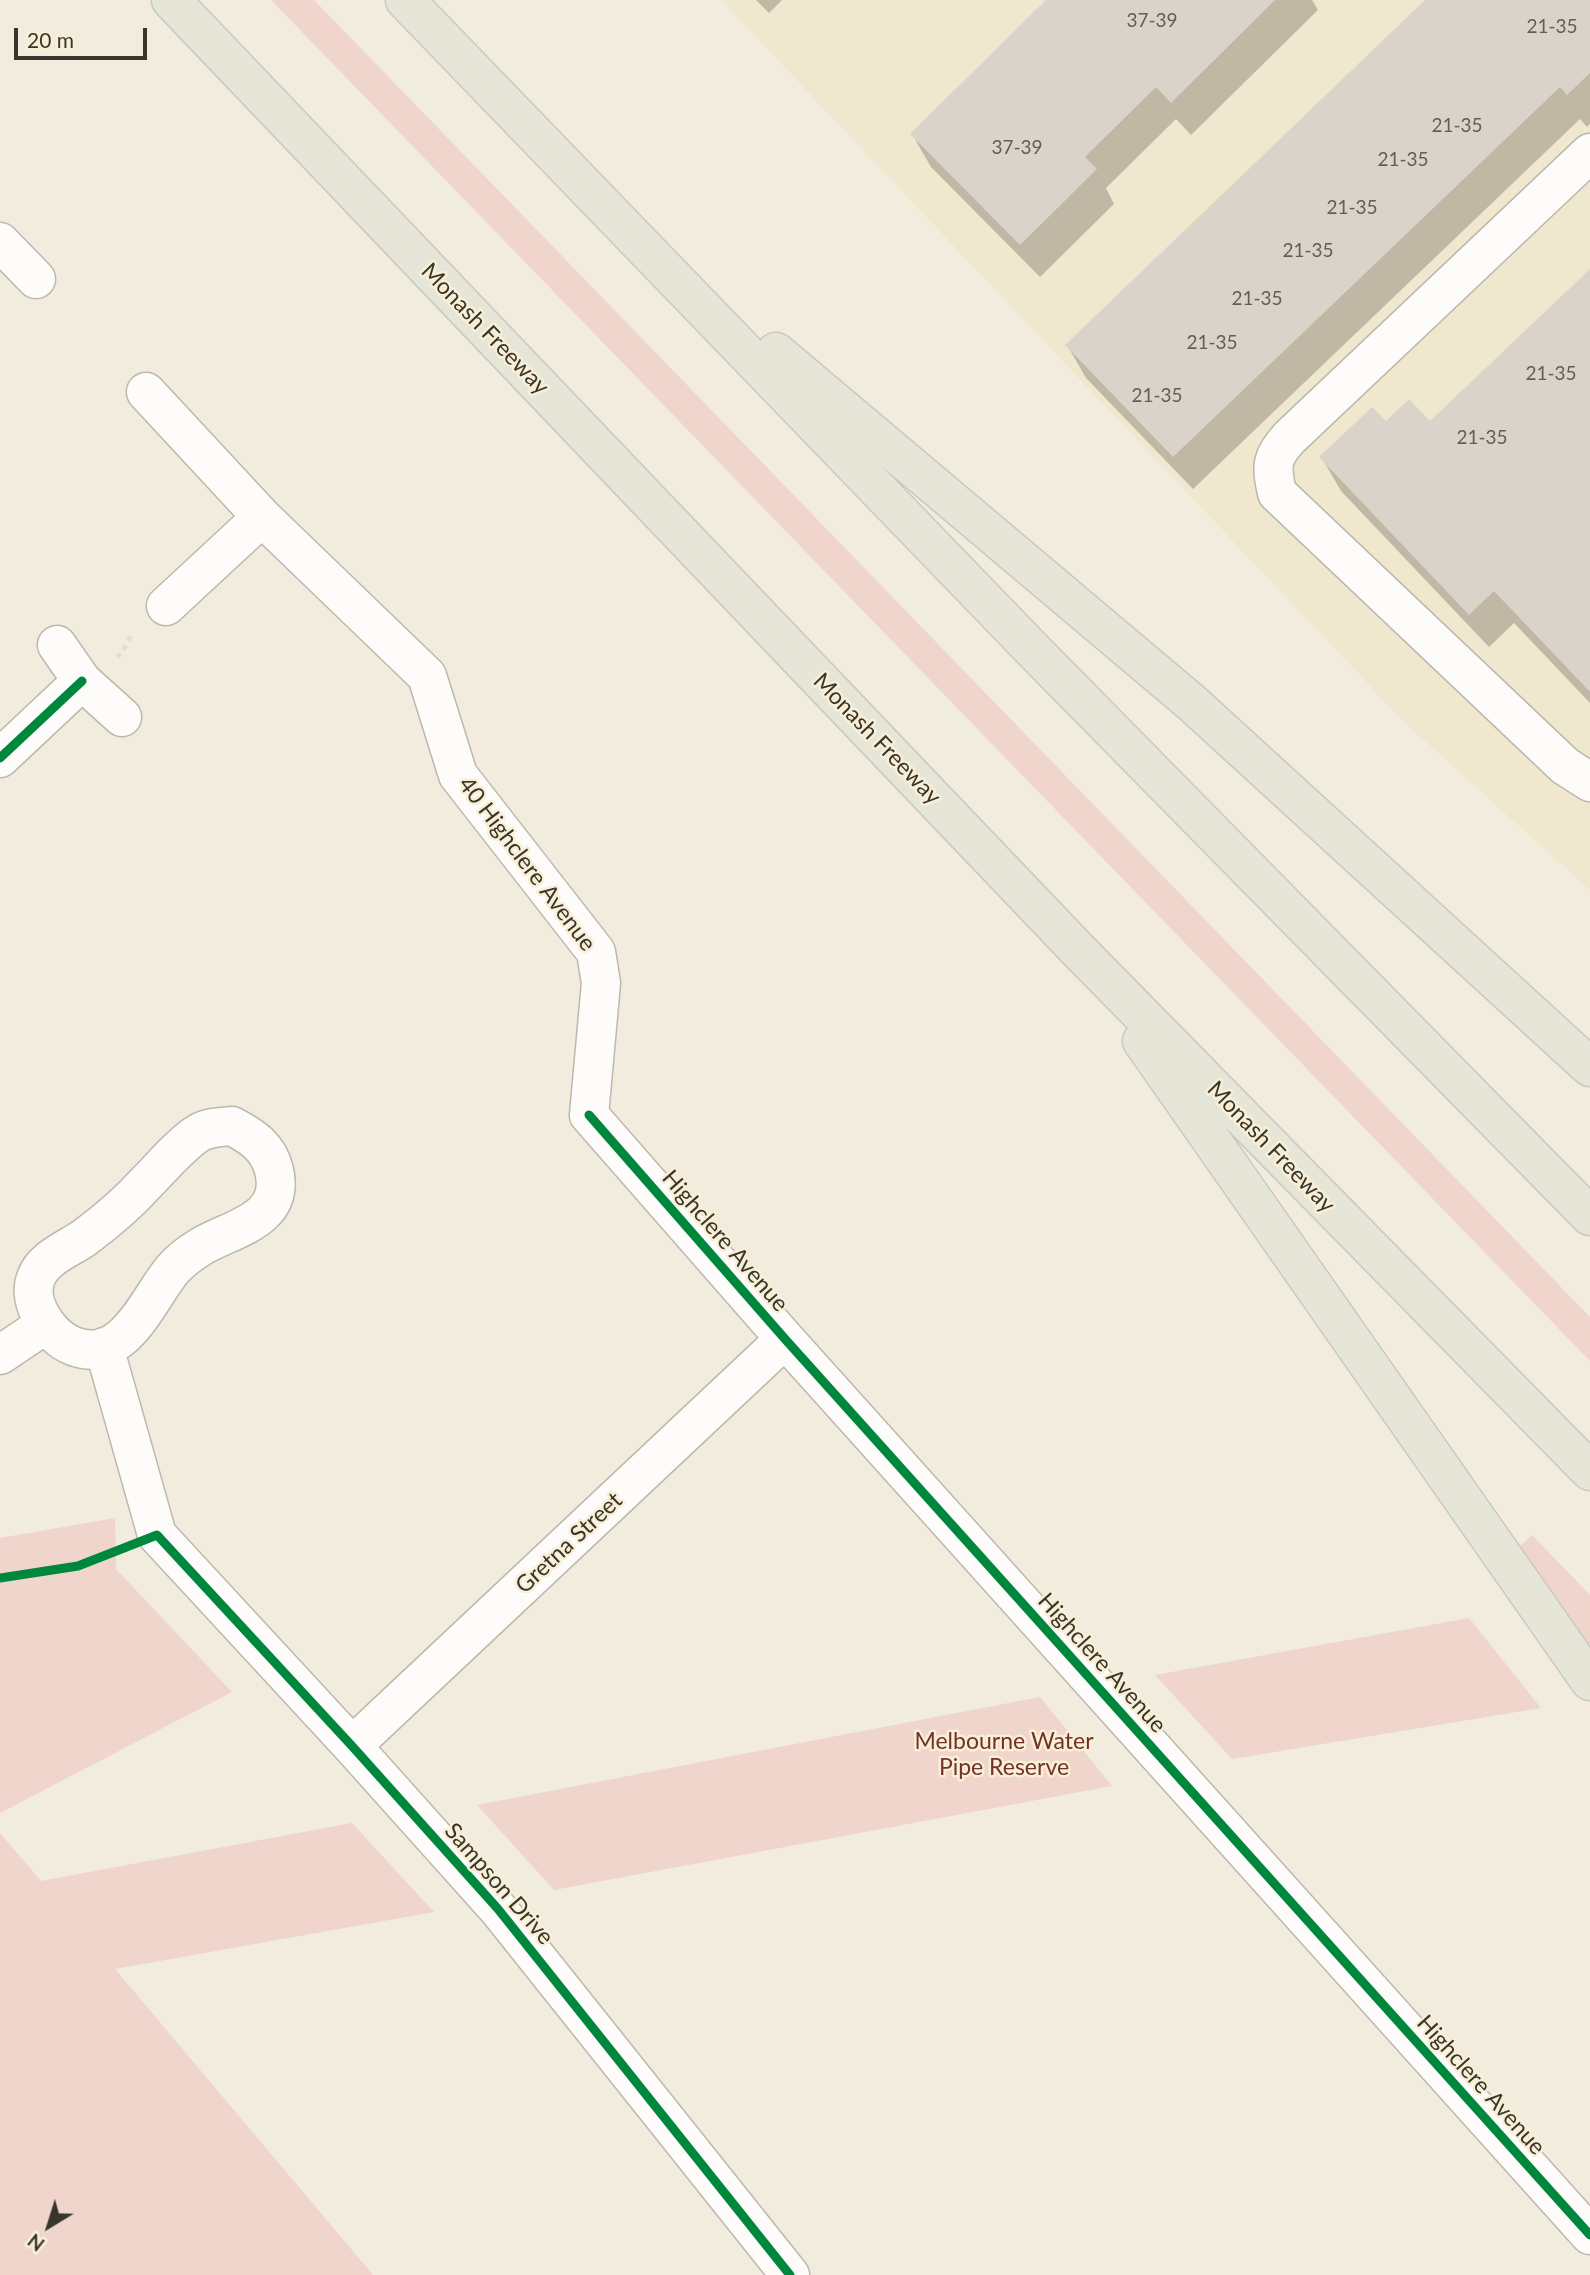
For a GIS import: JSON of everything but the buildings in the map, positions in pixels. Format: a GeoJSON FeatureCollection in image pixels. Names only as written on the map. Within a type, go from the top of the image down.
{"type":"FeatureCollection","features":[{"type":"Feature","properties":{"kind":"highway","name":"Monash Freeway"},"geometry":{"type":"LineString","coordinates":[[171,0],[1077,949],[1590,1471]]}},
{"type":"Feature","properties":{"kind":"highway"},"geometry":{"type":"LineString","coordinates":[[405,0],[1030,647],[1590,1216]]}},
{"type":"Feature","properties":{"kind":"highway"},"geometry":{"type":"LineString","coordinates":[[621,222],[1192,703],[1590,1067]]}},
{"type":"Feature","properties":{"kind":"highway"},"geometry":{"type":"LineString","coordinates":[[1077,949],[1590,1681]]}},
{"type":"Feature","properties":{"kind":"street"},"geometry":{"type":"LineString","coordinates":[[1590,153],[1290,437],[1276,453],[1272,472],[1277,493],[1565,766],[1590,782]]}},
{"type":"Feature","properties":{"kind":"street"},"geometry":{"type":"LineString","coordinates":[[0,242],[36,279]]}},
{"type":"Feature","properties":{"kind":"street","name":"40 Highclere Avenue"},"geometry":{"type":"LineString","coordinates":[[146,392],[262,517],[428,676],[458,775],[596,952],[601,983],[589,1115]]}},
{"type":"Feature","properties":{"kind":"street"},"geometry":{"type":"LineString","coordinates":[[166,606],[262,517]]}},
{"type":"Feature","properties":{"kind":"street"},"geometry":{"type":"LineString","coordinates":[[57,645],[82,681],[122,717]]}},
{"type":"Feature","properties":{"kind":"street"},"geometry":{"type":"LineString","coordinates":[[0,758],[82,681]]}},
{"type":"Feature","properties":{"kind":"street","name":"Highclere Avenue"},"geometry":{"type":"LineString","coordinates":[[589,1115],[785,1339],[1590,2235]]}},
{"type":"Feature","properties":{"kind":"street"},"geometry":{"type":"LineString","coordinates":[[232,1126],[261,1144],[271,1160],[276,1179],[275,1194],[264,1211],[251,1224],[204,1244],[173,1269],[138,1321],[121,1339],[104,1347],[74,1346],[46,1324],[37,1307],[33,1291],[36,1277],[42,1268],[121,1209],[184,1145],[199,1133],[214,1127],[232,1126]]}},
{"type":"Feature","properties":{"kind":"street"},"geometry":{"type":"LineString","coordinates":[[0,1355],[46,1324]]}},
{"type":"Feature","properties":{"kind":"street","name":"Gretna Street"},"geometry":{"type":"LineString","coordinates":[[352,1746],[785,1339]]}},
{"type":"Feature","properties":{"kind":"street","name":"Sampson Drive"},"geometry":{"type":"LineString","coordinates":[[104,1347],[157,1535],[498,1909],[790,2275]]}},
{"type":"Feature","properties":{"kind":"path"},"geometry":{"type":"LineString","coordinates":[[82,681],[121,654],[133,631],[166,606]]}},
{"type":"Feature","properties":{"kind":"shaded area"},"geometry":{"type":"Polygon","coordinates":[[[721,0],[1590,0],[1590,890],[1406,724],[721,0]]]}},
{"type":"Feature","properties":{"kind":"green space"},"geometry":{"type":"Polygon","coordinates":[[[271,0],[314,0],[1590,1317],[1590,1361],[271,0]]]}},
{"type":"Feature","properties":{"kind":"green space"},"geometry":{"type":"Polygon","coordinates":[[[115,1518],[116,1569],[232,1692],[0,1813],[0,1538],[115,1518]]]}},
{"type":"Feature","properties":{"kind":"green space"},"geometry":{"type":"Polygon","coordinates":[[[1532,1535],[1590,1595],[1590,1645],[1514,1552],[1532,1535]]]}},
{"type":"Feature","properties":{"kind":"green space"},"geometry":{"type":"Polygon","coordinates":[[[1469,1618],[1541,1708],[1232,1759],[1155,1675],[1469,1618]]]}},
{"type":"Feature","properties":{"kind":"green space","name":"Melbourne Water Pipe Reserve"},"geometry":{"type":"Polygon","coordinates":[[[1040,1697],[1112,1786],[554,1890],[477,1805],[1040,1697]]]}},
{"type":"Feature","properties":{"kind":"green space"},"geometry":{"type":"Polygon","coordinates":[[[352,1823],[434,1912],[115,1969],[373,2275],[0,2275],[0,1833],[41,1881],[352,1823]]]}},
{"type":"Feature","properties":{"kind":"cycle path"},"geometry":{"type":"LineString","coordinates":[[0,758],[82,681]]}},
{"type":"Feature","properties":{"kind":"cycle path"},"geometry":{"type":"LineString","coordinates":[[589,1115],[785,1339],[1590,2235]]}},
{"type":"Feature","properties":{"kind":"cycle path"},"geometry":{"type":"LineString","coordinates":[[0,1578],[78,1566],[157,1535],[498,1909],[790,2275]]}}]}
